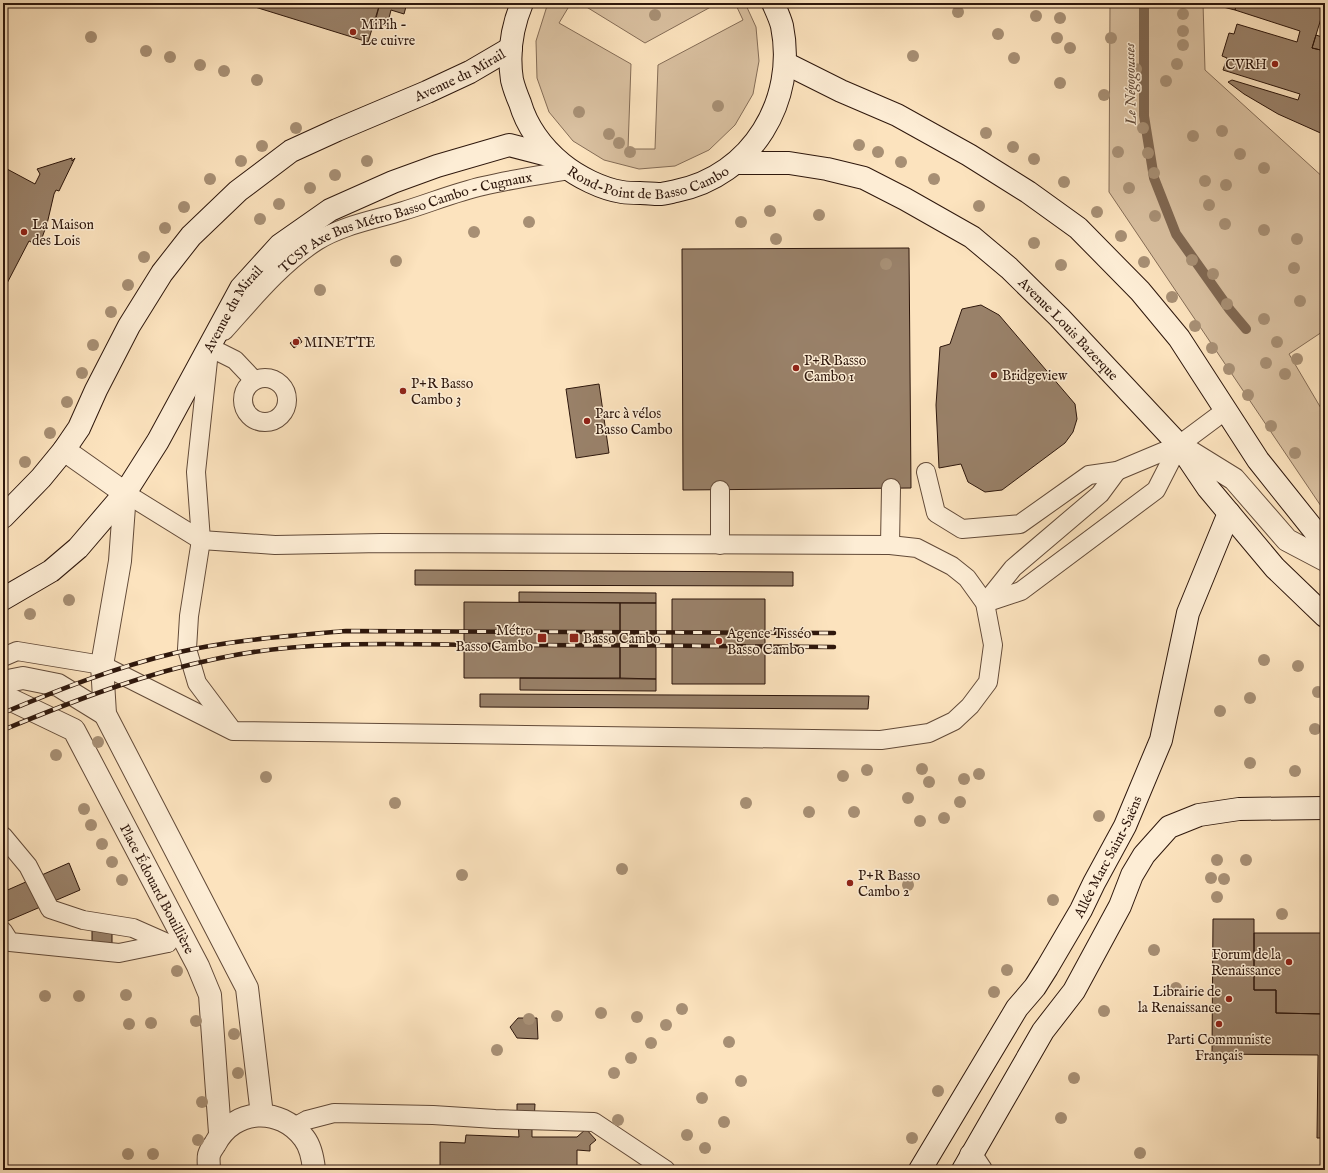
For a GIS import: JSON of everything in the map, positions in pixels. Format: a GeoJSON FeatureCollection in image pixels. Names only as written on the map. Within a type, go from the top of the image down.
{"type":"FeatureCollection","features":[{"type":"Feature","properties":{"kind":"main road","name":"Rond-Point de Basso Cambo"},"geometry":{"type":"LineString","coordinates":[[522,3],[517,16],[511,48],[512,80],[523,114],[535,135],[552,156],[570,170],[592,183],[622,192],[660,194],[690,188],[713,178],[736,163],[752,146],[768,124],[779,97],[785,63],[782,25],[773,3]]}},
{"type":"Feature","properties":{"kind":"main road","name":"Avenue du Mirail"},"geometry":{"type":"LineString","coordinates":[[3,517],[41,478],[64,450],[79,428],[96,390],[129,326],[160,276],[191,236],[238,191],[291,151],[470,72],[511,48]]}},
{"type":"Feature","properties":{"kind":"main road"},"geometry":{"type":"LineString","coordinates":[[785,63],[841,91],[897,115],[969,155],[1028,192],[1078,228],[1140,290],[1174,332],[1258,460],[1325,544]]}},
{"type":"Feature","properties":{"kind":"main road","name":"Avenue du Mirail"},"geometry":{"type":"LineString","coordinates":[[3,599],[51,570],[78,548],[125,493],[158,441],[241,288],[280,245],[330,210],[393,182],[430,169],[509,145],[552,156]]}},
{"type":"Feature","properties":{"kind":"main road","name":"Avenue Louis Bazerque"},"geometry":{"type":"LineString","coordinates":[[736,163],[789,163],[827,169],[864,178],[905,199],[972,237],[1009,268],[1059,317],[1178,445],[1208,488],[1275,568],[1325,616]]}},
{"type":"Feature","properties":{"kind":"main road"},"geometry":{"type":"LineString","coordinates":[[1178,445],[1234,479],[1287,540],[1325,560]]}},
{"type":"Feature","properties":{"kind":"main road"},"geometry":{"type":"LineString","coordinates":[[64,450],[125,493],[120,561],[102,665],[105,714],[247,988],[262,1115]]}},
{"type":"Feature","properties":{"kind":"main road","name":"Allée Marc Saint-Saëns"},"geometry":{"type":"LineString","coordinates":[[920,1170],[1017,1008],[1035,987],[1047,968],[1081,910],[1125,826],[1161,740],[1188,613],[1229,514]]}},
{"type":"Feature","properties":{"kind":"main road"},"geometry":{"type":"LineString","coordinates":[[3,682],[23,678],[58,685],[105,714]]}},
{"type":"Feature","properties":{"kind":"main road","name":"Place Édouard Bouillière"},"geometry":{"type":"LineString","coordinates":[[3,696],[74,730],[176,942],[198,966],[210,995],[220,1134]]}},
{"type":"Feature","properties":{"kind":"main road"},"geometry":{"type":"LineString","coordinates":[[972,1165],[1042,1031],[1074,991],[1120,906],[1132,875],[1144,855],[1169,827],[1198,815],[1239,809],[1325,808]]}},
{"type":"Feature","properties":{"kind":"main road"},"geometry":{"type":"LineString","coordinates":[[209,1170],[209,1154],[220,1134],[232,1123],[246,1117],[262,1115],[279,1118],[294,1127],[305,1139],[312,1154],[314,1170]]}},
{"type":"Feature","properties":{"kind":"lane","name":"TCSP Axe Bus Métro Basso Cambo - Cugnaux"},"geometry":{"type":"LineString","coordinates":[[209,346],[265,286],[292,261],[318,241],[355,224],[483,186],[570,170]]}},
{"type":"Feature","properties":{"kind":"lane"},"geometry":{"type":"LineString","coordinates":[[233,731],[198,683],[187,649],[189,616],[201,540],[196,472],[209,346],[235,360],[254,380]]}},
{"type":"Feature","properties":{"kind":"lane"},"geometry":{"type":"LineString","coordinates":[[926,472],[936,513],[962,529],[1020,524],[1089,475],[1117,471],[1178,445],[1226,410]]}},
{"type":"Feature","properties":{"kind":"lane"},"geometry":{"type":"LineString","coordinates":[[985,603],[1021,591],[1156,490],[1178,445]]}},
{"type":"Feature","properties":{"kind":"lane"},"geometry":{"type":"LineString","coordinates":[[985,603],[1012,568],[1100,494],[1117,471]]}},
{"type":"Feature","properties":{"kind":"lane"},"geometry":{"type":"LineString","coordinates":[[890,545],[891,488]]}},
{"type":"Feature","properties":{"kind":"lane"},"geometry":{"type":"LineString","coordinates":[[720,490],[720,544]]}},
{"type":"Feature","properties":{"kind":"lane"},"geometry":{"type":"LineString","coordinates":[[3,657],[17,651],[102,665],[233,731],[880,740],[929,733],[954,721],[970,706],[988,682],[993,645],[985,603],[967,578],[952,566],[917,548],[890,545],[720,544],[382,543],[275,545],[201,540],[125,493]]}},
{"type":"Feature","properties":{"kind":"lane"},"geometry":{"type":"LineString","coordinates":[[3,836],[28,866],[50,909],[83,920],[134,928],[176,942]]}},
{"type":"Feature","properties":{"kind":"lane"},"geometry":{"type":"LineString","coordinates":[[3,931],[10,942],[119,953],[176,942]]}},
{"type":"Feature","properties":{"kind":"lane"},"geometry":{"type":"LineString","coordinates":[[294,1127],[307,1120],[334,1113],[433,1114],[495,1120],[594,1122],[666,1170]]}},
{"type":"Feature","properties":{"kind":"shaded area"},"geometry":{"type":"Polygon","coordinates":[[[549,3],[571,3],[559,23],[631,64],[628,149],[655,149],[658,65],[743,20],[735,3],[745,3],[756,27],[759,61],[753,94],[735,125],[709,150],[675,166],[639,169],[604,160],[573,141],[549,112],[537,78],[536,41],[549,3]]]}},
{"type":"Feature","properties":{"kind":"shaded area"},"geometry":{"type":"Polygon","coordinates":[[[580,3],[718,3],[645,43],[580,3]]]}},
{"type":"Feature","properties":{"kind":"shaded area"},"geometry":{"type":"Polygon","coordinates":[[[1110,3],[1203,3],[1205,70],[1325,179],[1325,330],[1289,354],[1325,415],[1325,512],[1109,192],[1110,3]]]}},
{"type":"Feature","properties":{"kind":"building","name":"MiPih - Le cuivre"},"geometry":{"type":"Polygon","coordinates":[[[242,3],[380,3],[368,42],[242,3]]]}},
{"type":"Feature","properties":{"kind":"building"},"geometry":{"type":"Polygon","coordinates":[[[380,3],[407,3],[404,14],[391,10],[387,26],[375,22],[380,3]]]}},
{"type":"Feature","properties":{"kind":"building"},"geometry":{"type":"Polygon","coordinates":[[[1224,3],[1237,3],[1235,10],[1223,7],[1224,3]]]}},
{"type":"Feature","properties":{"kind":"building","name":"CVRH"},"geometry":{"type":"Polygon","coordinates":[[[1237,3],[1325,3],[1325,13],[1323,12],[1312,48],[1325,51],[1325,135],[1278,114],[1244,94],[1228,82],[1232,80],[1298,100],[1300,94],[1223,70],[1227,58],[1222,56],[1229,33],[1234,34],[1237,24],[1297,42],[1300,31],[1235,10],[1237,3]]]}},
{"type":"Feature","properties":{"kind":"building"},"geometry":{"type":"Polygon","coordinates":[[[1316,35],[1325,38],[1325,51],[1312,48],[1316,35]]]}},
{"type":"Feature","properties":{"kind":"building","name":"La Maison des Lois"},"geometry":{"type":"Polygon","coordinates":[[[72,158],[72,161],[75,158],[59,191],[56,190],[54,194],[47,224],[39,246],[29,241],[3,291],[3,177],[7,169],[35,184],[40,174],[37,169],[72,158]]]}},
{"type":"Feature","properties":{"kind":"building","name":"P+R Basso Cambo 1"},"geometry":{"type":"Polygon","coordinates":[[[909,248],[911,488],[683,490],[682,249],[909,248]]]}},
{"type":"Feature","properties":{"kind":"building","name":"Bridgeview"},"geometry":{"type":"Polygon","coordinates":[[[981,305],[999,315],[1075,404],[1077,419],[1073,432],[1065,443],[1002,490],[985,492],[968,482],[961,464],[939,468],[936,405],[940,347],[950,344],[962,309],[981,305]]]}},
{"type":"Feature","properties":{"kind":"building","name":"MINETTE"},"geometry":{"type":"Polygon","coordinates":[[[299,337],[302,342],[294,348],[290,343],[299,337]]]}},
{"type":"Feature","properties":{"kind":"building","name":"Parc à vélos Basso Cambo"},"geometry":{"type":"Polygon","coordinates":[[[599,384],[609,453],[576,458],[566,389],[599,384]]]}},
{"type":"Feature","properties":{"kind":"building"},"geometry":{"type":"Polygon","coordinates":[[[415,570],[793,572],[793,586],[415,585],[415,570]]]}},
{"type":"Feature","properties":{"kind":"building"},"geometry":{"type":"Polygon","coordinates":[[[519,592],[656,593],[656,603],[519,602],[519,592]]]}},
{"type":"Feature","properties":{"kind":"building","name":"Agence Tisséo Basso Cambo"},"geometry":{"type":"Polygon","coordinates":[[[672,599],[765,599],[765,684],[672,684],[672,599]]]}},
{"type":"Feature","properties":{"kind":"building","name":"Métro Basso Cambo"},"geometry":{"type":"Polygon","coordinates":[[[464,602],[620,603],[620,678],[464,678],[464,602]]]}},
{"type":"Feature","properties":{"kind":"building"},"geometry":{"type":"Polygon","coordinates":[[[620,603],[656,603],[656,679],[620,678],[620,603]]]}},
{"type":"Feature","properties":{"kind":"building"},"geometry":{"type":"Polygon","coordinates":[[[520,678],[656,679],[656,691],[520,690],[520,678]]]}},
{"type":"Feature","properties":{"kind":"building"},"geometry":{"type":"Polygon","coordinates":[[[480,694],[869,696],[868,709],[480,707],[480,694]]]}},
{"type":"Feature","properties":{"kind":"building"},"geometry":{"type":"Polygon","coordinates":[[[69,863],[80,890],[3,923],[3,892],[69,863]]]}},
{"type":"Feature","properties":{"kind":"building"},"geometry":{"type":"Polygon","coordinates":[[[1213,919],[1254,919],[1254,990],[1276,990],[1276,1013],[1325,1014],[1325,1138],[1317,1138],[1318,1055],[1212,1054],[1213,919]]]}},
{"type":"Feature","properties":{"kind":"building"},"geometry":{"type":"Polygon","coordinates":[[[112,929],[112,957],[92,958],[92,930],[112,929]]]}},
{"type":"Feature","properties":{"kind":"building","name":"Forum de la Renaissance"},"geometry":{"type":"Polygon","coordinates":[[[1254,933],[1325,933],[1325,1014],[1276,1013],[1276,990],[1254,990],[1254,933]]]}},
{"type":"Feature","properties":{"kind":"building"},"geometry":{"type":"Polygon","coordinates":[[[518,1018],[537,1018],[538,1039],[517,1038],[510,1027],[518,1018]]]}},
{"type":"Feature","properties":{"kind":"building"},"geometry":{"type":"Polygon","coordinates":[[[517,1104],[535,1104],[534,1122],[517,1122],[517,1104]]]}},
{"type":"Feature","properties":{"kind":"building"},"geometry":{"type":"Polygon","coordinates":[[[518,1122],[532,1123],[532,1137],[577,1137],[586,1129],[596,1140],[590,1145],[590,1151],[577,1150],[577,1170],[440,1169],[440,1142],[465,1143],[466,1135],[519,1137],[518,1122]]]}},
{"type":"Feature","properties":{"kind":"waterway","name":"Le Négogousses"},"geometry":{"type":"LineString","coordinates":[[1144,3],[1144,116],[1154,178],[1176,234],[1230,310],[1246,329]]}},
{"type":"Feature","properties":{"kind":"railway"},"geometry":{"type":"LineString","coordinates":[[3,713],[88,680],[131,665],[175,653],[217,645],[282,637],[346,631],[834,633]]}},
{"type":"Feature","properties":{"kind":"railway"},"geometry":{"type":"LineString","coordinates":[[3,730],[83,698],[164,672],[220,658],[284,648],[348,644],[834,647]]}},
{"type":"Feature","properties":{"kind":"place","name":"MiPih - Le cuivre"},"geometry":{"type":"Point","coordinates":[353,32]}},
{"type":"Feature","properties":{"kind":"place","name":"CVRH"},"geometry":{"type":"Point","coordinates":[1275,64]}},
{"type":"Feature","properties":{"kind":"place","name":"La Maison des Lois"},"geometry":{"type":"Point","coordinates":[24,232]}},
{"type":"Feature","properties":{"kind":"place","name":"MINETTE"},"geometry":{"type":"Point","coordinates":[296,342]}},
{"type":"Feature","properties":{"kind":"place","name":"P+R Basso Cambo 1"},"geometry":{"type":"Point","coordinates":[796,368]}},
{"type":"Feature","properties":{"kind":"place","name":"Bridgeview"},"geometry":{"type":"Point","coordinates":[994,375]}},
{"type":"Feature","properties":{"kind":"place","name":"P+R Basso Cambo 3"},"geometry":{"type":"Point","coordinates":[403,391]}},
{"type":"Feature","properties":{"kind":"place","name":"Parc à vélos Basso Cambo"},"geometry":{"type":"Point","coordinates":[587,421]}},
{"type":"Feature","properties":{"kind":"place","name":"Métro Basso Cambo"},"geometry":{"type":"Point","coordinates":[542,638]}},
{"type":"Feature","properties":{"kind":"place","name":"Basso Cambo"},"geometry":{"type":"Point","coordinates":[574,638]}},
{"type":"Feature","properties":{"kind":"place","name":"Agence Tisséo Basso Cambo"},"geometry":{"type":"Point","coordinates":[719,641]}},
{"type":"Feature","properties":{"kind":"place","name":"P+R Basso Cambo 2"},"geometry":{"type":"Point","coordinates":[850,883]}},
{"type":"Feature","properties":{"kind":"place","name":"Forum de la Renaissance"},"geometry":{"type":"Point","coordinates":[1289,962]}},
{"type":"Feature","properties":{"kind":"place","name":"Librairie de la Renaissance"},"geometry":{"type":"Point","coordinates":[1229,999]}},
{"type":"Feature","properties":{"kind":"place","name":"Parti Communiste Français"},"geometry":{"type":"Point","coordinates":[1219,1024]}}]}
